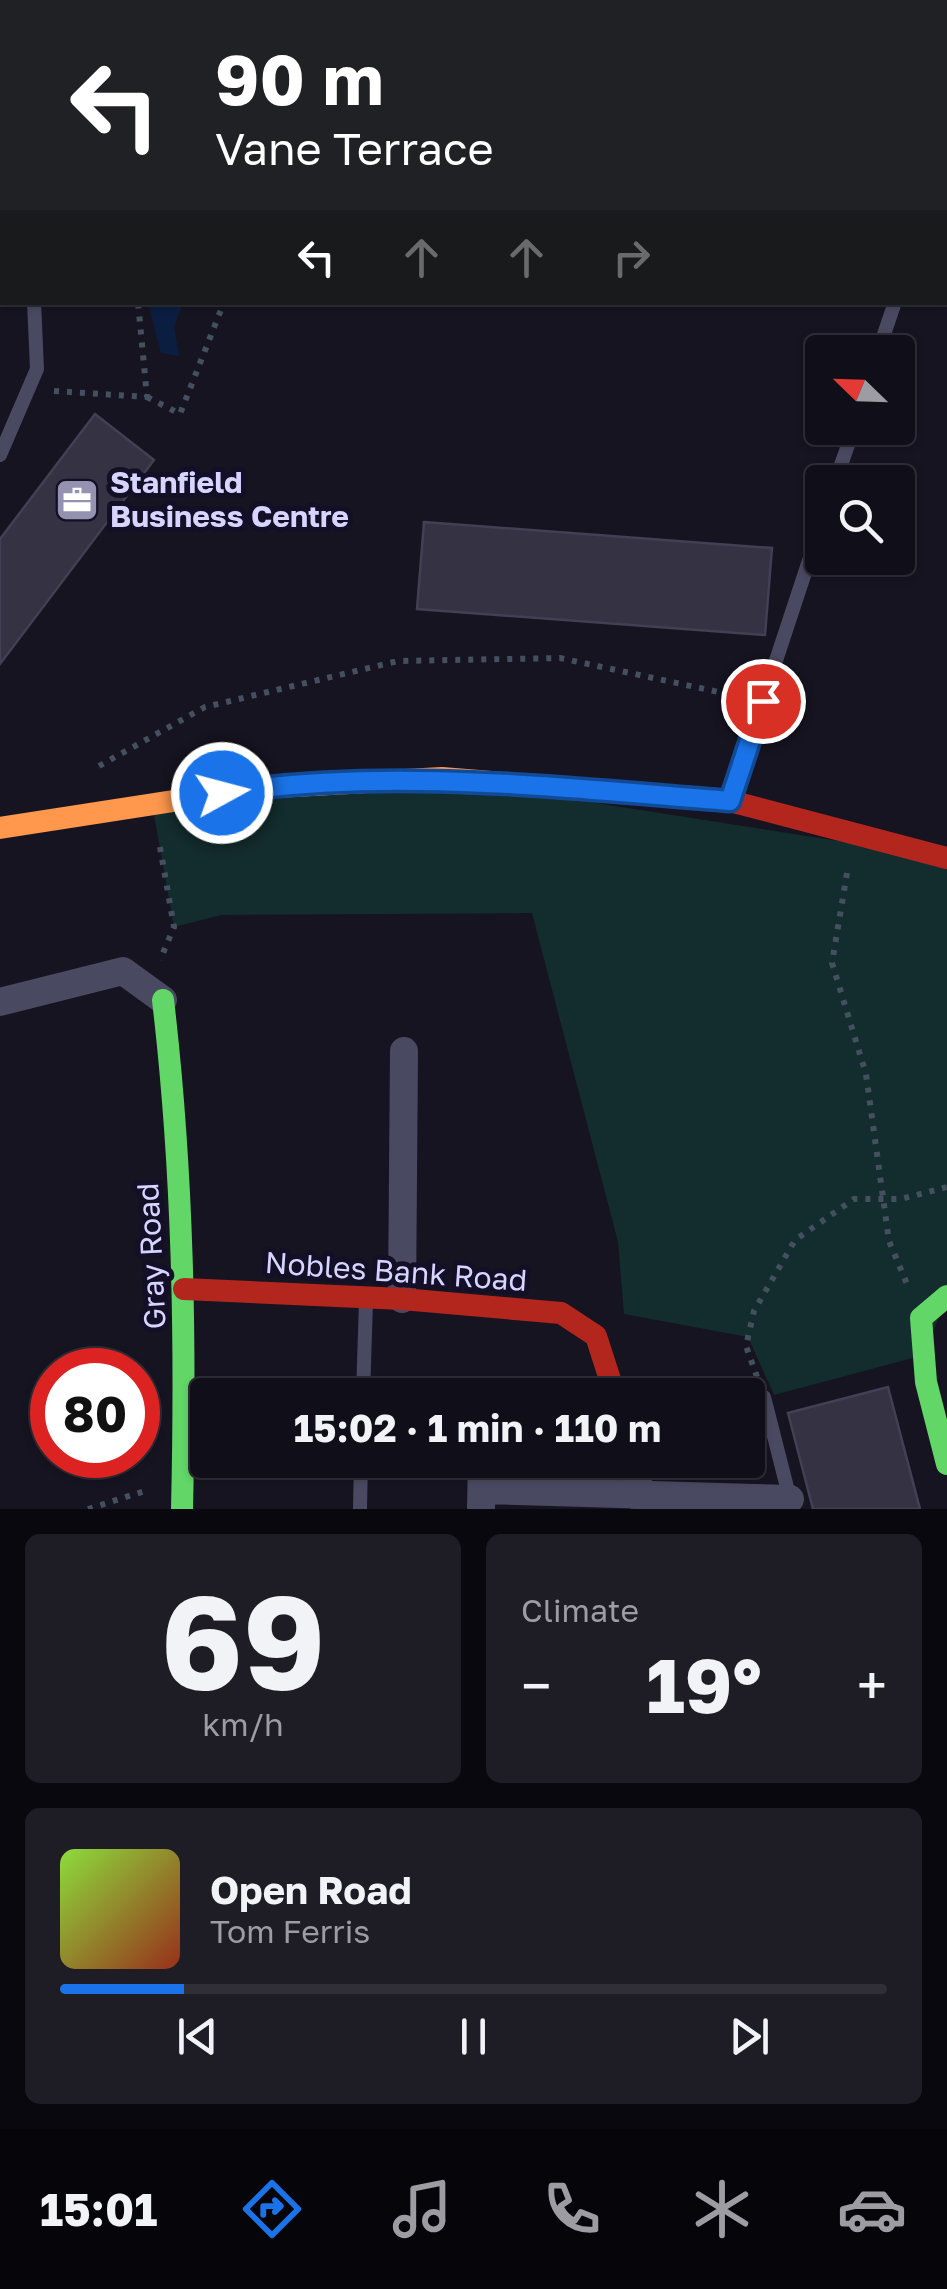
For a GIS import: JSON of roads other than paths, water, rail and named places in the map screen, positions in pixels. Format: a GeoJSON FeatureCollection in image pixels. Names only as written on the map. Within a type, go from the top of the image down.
{"type":"FeatureCollection","features":[{"type":"Feature","properties":{"kind":"main road"},"geometry":{"type":"LineString","coordinates":[[0,828],[257,788],[442,778],[730,801],[947,858]]}},
{"type":"Feature","properties":{"kind":"main road","name":"Gray Road"},"geometry":{"type":"LineString","coordinates":[[155,995],[173,1074],[187,1324],[182,1509]]}},
{"type":"Feature","properties":{"kind":"main road","name":"Nobles Bank Road"},"geometry":{"type":"LineString","coordinates":[[184,1290],[402,1299],[561,1313],[596,1336],[610,1378]]}},
{"type":"Feature","properties":{"kind":"main road"},"geometry":{"type":"LineString","coordinates":[[947,1296],[921,1318],[926,1382],[947,1464]]}},
{"type":"Feature","properties":{"kind":"street"},"geometry":{"type":"LineString","coordinates":[[0,1002],[122,970],[155,995]]}},
{"type":"Feature","properties":{"kind":"street"},"geometry":{"type":"LineString","coordinates":[[402,1299],[404,1051]]}},
{"type":"Feature","properties":{"kind":"street"},"geometry":{"type":"LineString","coordinates":[[482,1499],[792,1504]]}},
{"type":"Feature","properties":{"kind":"lane"},"geometry":{"type":"LineString","coordinates":[[0,455],[37,369],[34,305]]}},
{"type":"Feature","properties":{"kind":"lane"},"geometry":{"type":"LineString","coordinates":[[884,335],[894,305]]}},
{"type":"Feature","properties":{"kind":"lane"},"geometry":{"type":"LineString","coordinates":[[730,801],[805,573]]}},
{"type":"Feature","properties":{"kind":"lane"},"geometry":{"type":"LineString","coordinates":[[364,1378],[366,1297]]}},
{"type":"Feature","properties":{"kind":"lane"},"geometry":{"type":"LineString","coordinates":[[765,1401],[792,1504]]}},
{"type":"Feature","properties":{"kind":"lane"},"geometry":{"type":"LineString","coordinates":[[360,1509],[361,1478]]}},
{"type":"Feature","properties":{"kind":"water"},"geometry":{"type":"Polygon","coordinates":[[[149,305],[182,305],[174,326],[179,356],[161,353],[149,305]]]}},
{"type":"Feature","properties":{"kind":"place","name":"Stanfield Business Centre"},"geometry":{"type":"Point","coordinates":[77,500]}}]}
